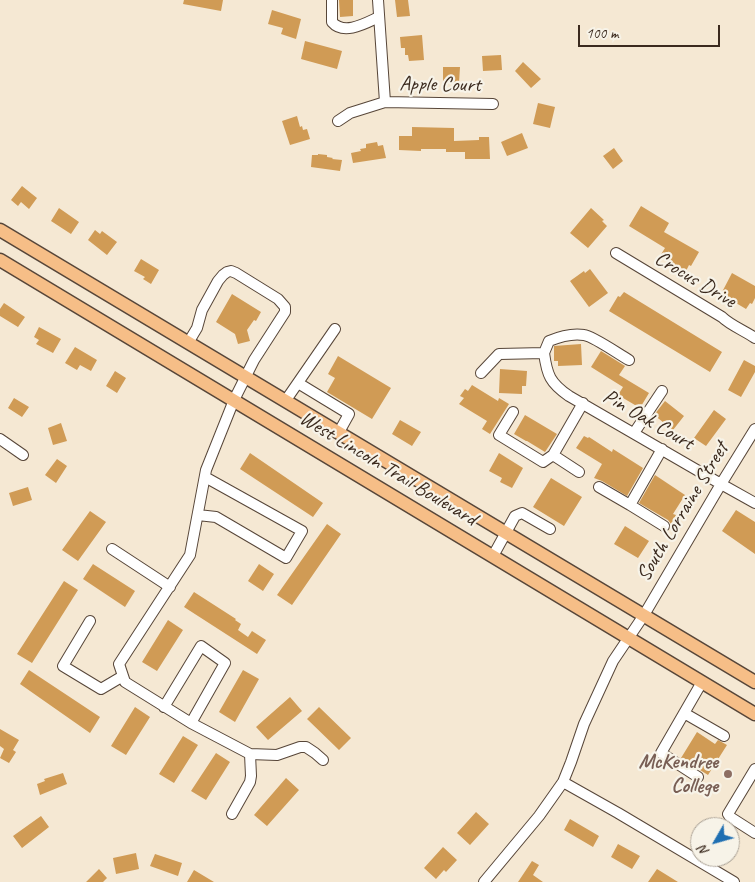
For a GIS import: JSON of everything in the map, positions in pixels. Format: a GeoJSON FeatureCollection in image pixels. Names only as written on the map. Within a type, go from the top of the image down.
{"type":"FeatureCollection","features":[{"type":"Feature","properties":{"kind":"main road","name":"West Lincoln Trail Boulevard"},"geometry":{"type":"LineString","coordinates":[[0,230],[755,682]]}},
{"type":"Feature","properties":{"kind":"main road","name":"West Lincoln Trail Boulevard"},"geometry":{"type":"LineString","coordinates":[[0,260],[755,714]]}},
{"type":"Feature","properties":{"kind":"street"},"geometry":{"type":"LineString","coordinates":[[332,0],[332,22],[336,26],[355,28],[379,17]]}},
{"type":"Feature","properties":{"kind":"street"},"geometry":{"type":"LineString","coordinates":[[378,0],[385,102]]}},
{"type":"Feature","properties":{"kind":"street","name":"Apple Court"},"geometry":{"type":"LineString","coordinates":[[338,121],[350,114],[385,102],[493,104]]}},
{"type":"Feature","properties":{"kind":"street","name":"Crocus Drive"},"geometry":{"type":"LineString","coordinates":[[616,253],[755,338]]}},
{"type":"Feature","properties":{"kind":"street"},"geometry":{"type":"LineString","coordinates":[[188,343],[197,328],[202,310],[223,274],[227,272],[236,273],[278,298],[285,307],[285,312],[254,360],[234,400],[206,470],[190,555],[120,664],[123,676],[125,682],[164,707],[250,754],[277,754],[306,747],[323,760]]}},
{"type":"Feature","properties":{"kind":"street"},"geometry":{"type":"LineString","coordinates":[[286,400],[335,329]]}},
{"type":"Feature","properties":{"kind":"street"},"geometry":{"type":"LineString","coordinates":[[481,373],[500,354],[544,353],[549,341],[574,334],[586,335],[629,360]]}},
{"type":"Feature","properties":{"kind":"street","name":"Pin Oak Court"},"geometry":{"type":"LineString","coordinates":[[544,353],[549,376],[556,387],[755,503]]}},
{"type":"Feature","properties":{"kind":"street"},"geometry":{"type":"LineString","coordinates":[[298,383],[349,414],[338,432]]}},
{"type":"Feature","properties":{"kind":"street"},"geometry":{"type":"LineString","coordinates":[[634,433],[662,391]]}},
{"type":"Feature","properties":{"kind":"street"},"geometry":{"type":"LineString","coordinates":[[513,412],[499,435],[543,462],[553,456],[583,403]]}},
{"type":"Feature","properties":{"kind":"street","name":"South Lorraine Street"},"geometry":{"type":"LineString","coordinates":[[484,882],[563,782],[584,724],[613,661],[644,615],[755,429]]}},
{"type":"Feature","properties":{"kind":"street"},"geometry":{"type":"LineString","coordinates":[[0,439],[23,455]]}},
{"type":"Feature","properties":{"kind":"street"},"geometry":{"type":"LineString","coordinates":[[630,505],[662,450]]}},
{"type":"Feature","properties":{"kind":"street"},"geometry":{"type":"LineString","coordinates":[[553,456],[579,472]]}},
{"type":"Feature","properties":{"kind":"street"},"geometry":{"type":"LineString","coordinates":[[198,515],[216,517],[286,558],[302,531],[205,477]]}},
{"type":"Feature","properties":{"kind":"street"},"geometry":{"type":"LineString","coordinates":[[599,488],[664,526]]}},
{"type":"Feature","properties":{"kind":"street"},"geometry":{"type":"LineString","coordinates":[[493,556],[515,516],[522,513],[550,529]]}},
{"type":"Feature","properties":{"kind":"street"},"geometry":{"type":"LineString","coordinates":[[112,549],[170,587]]}},
{"type":"Feature","properties":{"kind":"street"},"geometry":{"type":"LineString","coordinates":[[90,621],[63,666],[101,689],[123,676]]}},
{"type":"Feature","properties":{"kind":"street"},"geometry":{"type":"LineString","coordinates":[[164,707],[201,646],[225,663],[191,723]]}},
{"type":"Feature","properties":{"kind":"street"},"geometry":{"type":"LineString","coordinates":[[698,777],[661,753],[702,682]]}},
{"type":"Feature","properties":{"kind":"street"},"geometry":{"type":"LineString","coordinates":[[684,713],[724,736]]}},
{"type":"Feature","properties":{"kind":"street"},"geometry":{"type":"LineString","coordinates":[[232,814],[250,782],[250,754]]}},
{"type":"Feature","properties":{"kind":"street"},"geometry":{"type":"LineString","coordinates":[[755,769],[728,814],[755,833]]}},
{"type":"Feature","properties":{"kind":"street"},"geometry":{"type":"LineString","coordinates":[[563,782],[734,882]]}},
{"type":"Feature","properties":{"kind":"building"},"geometry":{"type":"Polygon","coordinates":[[[184,0],[223,0],[221,11],[183,4],[184,0]]]}},
{"type":"Feature","properties":{"kind":"building"},"geometry":{"type":"Polygon","coordinates":[[[339,0],[353,0],[353,16],[340,17],[339,0]]]}},
{"type":"Feature","properties":{"kind":"building"},"geometry":{"type":"Polygon","coordinates":[[[395,0],[408,0],[410,16],[397,17],[395,0]]]}},
{"type":"Feature","properties":{"kind":"building"},"geometry":{"type":"Polygon","coordinates":[[[272,10],[301,19],[296,39],[281,34],[283,28],[268,24],[272,10]]]}},
{"type":"Feature","properties":{"kind":"building"},"geometry":{"type":"Polygon","coordinates":[[[422,35],[424,60],[409,61],[408,55],[405,55],[405,48],[401,48],[400,37],[422,35]]]}},
{"type":"Feature","properties":{"kind":"building"},"geometry":{"type":"Polygon","coordinates":[[[305,41],[342,51],[337,69],[301,59],[305,41]]]}},
{"type":"Feature","properties":{"kind":"building"},"geometry":{"type":"Polygon","coordinates":[[[501,55],[502,70],[483,71],[482,56],[501,55]]]}},
{"type":"Feature","properties":{"kind":"building"},"geometry":{"type":"Polygon","coordinates":[[[523,62],[541,79],[531,88],[515,71],[523,62]]]}},
{"type":"Feature","properties":{"kind":"building"},"geometry":{"type":"Polygon","coordinates":[[[443,67],[460,67],[459,83],[443,83],[443,67]]]}},
{"type":"Feature","properties":{"kind":"building"},"geometry":{"type":"Polygon","coordinates":[[[538,103],[555,107],[550,128],[533,124],[538,103]]]}},
{"type":"Feature","properties":{"kind":"building"},"geometry":{"type":"Polygon","coordinates":[[[297,116],[300,127],[302,126],[303,130],[307,129],[310,139],[290,145],[282,121],[297,116]]]}},
{"type":"Feature","properties":{"kind":"building"},"geometry":{"type":"Polygon","coordinates":[[[412,127],[454,128],[454,141],[479,140],[479,137],[489,137],[490,159],[465,159],[465,152],[446,152],[446,149],[399,150],[399,136],[412,136],[412,127]]]}},
{"type":"Feature","properties":{"kind":"building"},"geometry":{"type":"Polygon","coordinates":[[[522,133],[528,148],[507,156],[501,142],[522,133]]]}},
{"type":"Feature","properties":{"kind":"building"},"geometry":{"type":"Polygon","coordinates":[[[377,142],[378,146],[383,145],[386,158],[353,163],[351,153],[366,148],[366,144],[377,142]]]}},
{"type":"Feature","properties":{"kind":"building"},"geometry":{"type":"Polygon","coordinates":[[[614,148],[623,161],[613,169],[603,156],[614,148]]]}},
{"type":"Feature","properties":{"kind":"building"},"geometry":{"type":"Polygon","coordinates":[[[318,154],[342,160],[340,171],[311,167],[312,155],[318,154]]]}},
{"type":"Feature","properties":{"kind":"building"},"geometry":{"type":"Polygon","coordinates":[[[22,186],[37,198],[29,209],[21,202],[18,206],[11,200],[22,186]]]}},
{"type":"Feature","properties":{"kind":"building"},"geometry":{"type":"Polygon","coordinates":[[[641,206],[669,223],[664,232],[699,252],[686,271],[660,256],[665,248],[629,226],[641,206]]]}},
{"type":"Feature","properties":{"kind":"building"},"geometry":{"type":"Polygon","coordinates":[[[59,208],[79,222],[71,234],[51,221],[59,208]]]}},
{"type":"Feature","properties":{"kind":"building"},"geometry":{"type":"Polygon","coordinates":[[[591,208],[604,220],[602,221],[607,226],[588,248],[570,233],[591,208]]]}},
{"type":"Feature","properties":{"kind":"building"},"geometry":{"type":"Polygon","coordinates":[[[95,230],[100,234],[102,231],[117,242],[107,255],[88,240],[95,230]]]}},
{"type":"Feature","properties":{"kind":"building"},"geometry":{"type":"Polygon","coordinates":[[[141,259],[159,270],[151,284],[143,279],[145,277],[134,271],[141,259]]]}},
{"type":"Feature","properties":{"kind":"building"},"geometry":{"type":"Polygon","coordinates":[[[590,269],[608,293],[589,307],[570,281],[590,269]]]}},
{"type":"Feature","properties":{"kind":"building"},"geometry":{"type":"Polygon","coordinates":[[[732,273],[755,286],[755,298],[746,309],[721,294],[732,273]]]}},
{"type":"Feature","properties":{"kind":"building"},"geometry":{"type":"Polygon","coordinates":[[[624,292],[722,352],[710,372],[609,311],[618,296],[620,297],[624,292]]]}},
{"type":"Feature","properties":{"kind":"building"},"geometry":{"type":"Polygon","coordinates":[[[232,294],[261,312],[256,321],[254,320],[247,330],[250,341],[238,344],[235,334],[216,322],[232,294]]]}},
{"type":"Feature","properties":{"kind":"building"},"geometry":{"type":"Polygon","coordinates":[[[4,303],[25,317],[18,327],[0,316],[0,309],[4,303]]]}},
{"type":"Feature","properties":{"kind":"building"},"geometry":{"type":"Polygon","coordinates":[[[39,327],[61,339],[53,353],[36,344],[39,340],[34,337],[39,327]]]}},
{"type":"Feature","properties":{"kind":"building"},"geometry":{"type":"Polygon","coordinates":[[[581,344],[582,365],[558,366],[558,361],[554,361],[554,346],[581,344]]]}},
{"type":"Feature","properties":{"kind":"building"},"geometry":{"type":"Polygon","coordinates":[[[75,347],[97,360],[91,371],[80,365],[77,370],[65,363],[75,347]]]}},
{"type":"Feature","properties":{"kind":"building"},"geometry":{"type":"Polygon","coordinates":[[[601,351],[625,366],[619,375],[649,393],[640,408],[618,395],[623,387],[591,367],[601,351]]]}},
{"type":"Feature","properties":{"kind":"building"},"geometry":{"type":"Polygon","coordinates":[[[338,356],[391,388],[372,419],[327,392],[335,378],[328,374],[338,356]]]}},
{"type":"Feature","properties":{"kind":"building"},"geometry":{"type":"Polygon","coordinates":[[[744,360],[755,366],[755,372],[741,397],[728,390],[744,360]]]}},
{"type":"Feature","properties":{"kind":"building"},"geometry":{"type":"Polygon","coordinates":[[[500,369],[527,371],[526,386],[522,386],[522,394],[499,393],[500,369]]]}},
{"type":"Feature","properties":{"kind":"building"},"geometry":{"type":"Polygon","coordinates":[[[115,371],[126,378],[117,393],[106,386],[115,371]]]}},
{"type":"Feature","properties":{"kind":"building"},"geometry":{"type":"Polygon","coordinates":[[[472,385],[498,401],[499,398],[509,404],[490,434],[482,429],[487,421],[459,404],[464,398],[460,396],[465,389],[468,391],[472,385]]]}},
{"type":"Feature","properties":{"kind":"building"},"geometry":{"type":"Polygon","coordinates":[[[14,398],[29,407],[22,417],[8,408],[14,398]]]}},
{"type":"Feature","properties":{"kind":"building"},"geometry":{"type":"Polygon","coordinates":[[[665,401],[684,416],[673,430],[654,415],[665,401]]]}},
{"type":"Feature","properties":{"kind":"building"},"geometry":{"type":"Polygon","coordinates":[[[714,410],[726,419],[706,446],[694,438],[714,410]]]}},
{"type":"Feature","properties":{"kind":"building"},"geometry":{"type":"Polygon","coordinates":[[[525,415],[557,434],[545,452],[514,434],[525,415]]]}},
{"type":"Feature","properties":{"kind":"building"},"geometry":{"type":"Polygon","coordinates":[[[400,420],[421,432],[412,446],[392,434],[400,420]]]}},
{"type":"Feature","properties":{"kind":"building"},"geometry":{"type":"Polygon","coordinates":[[[61,423],[67,441],[53,445],[48,428],[61,423]]]}},
{"type":"Feature","properties":{"kind":"building"},"geometry":{"type":"Polygon","coordinates":[[[584,436],[589,437],[612,452],[613,449],[643,468],[627,496],[594,478],[602,464],[576,448],[584,436]]]}},
{"type":"Feature","properties":{"kind":"building"},"geometry":{"type":"Polygon","coordinates":[[[250,453],[323,503],[313,517],[240,469],[250,453]]]}},
{"type":"Feature","properties":{"kind":"building"},"geometry":{"type":"Polygon","coordinates":[[[499,453],[523,468],[512,488],[500,482],[502,478],[489,471],[499,453]]]}},
{"type":"Feature","properties":{"kind":"building"},"geometry":{"type":"Polygon","coordinates":[[[57,459],[67,466],[56,483],[45,475],[57,459]]]}},
{"type":"Feature","properties":{"kind":"building"},"geometry":{"type":"Polygon","coordinates":[[[655,475],[685,495],[673,514],[676,515],[671,524],[668,520],[639,503],[655,475]]]}},
{"type":"Feature","properties":{"kind":"building"},"geometry":{"type":"Polygon","coordinates":[[[551,478],[582,497],[564,526],[533,507],[551,478]]]}},
{"type":"Feature","properties":{"kind":"building"},"geometry":{"type":"Polygon","coordinates":[[[28,487],[32,500],[13,506],[9,493],[28,487]]]}},
{"type":"Feature","properties":{"kind":"building"},"geometry":{"type":"Polygon","coordinates":[[[736,510],[755,522],[755,554],[722,531],[736,510]]]}},
{"type":"Feature","properties":{"kind":"building"},"geometry":{"type":"Polygon","coordinates":[[[90,511],[106,522],[78,561],[62,550],[90,511]]]}},
{"type":"Feature","properties":{"kind":"building"},"geometry":{"type":"Polygon","coordinates":[[[327,524],[341,534],[292,605],[277,595],[327,524]]]}},
{"type":"Feature","properties":{"kind":"building"},"geometry":{"type":"Polygon","coordinates":[[[625,526],[649,541],[638,558],[614,544],[625,526]]]}},
{"type":"Feature","properties":{"kind":"building"},"geometry":{"type":"Polygon","coordinates":[[[93,564],[135,591],[125,607],[83,579],[93,564]]]}},
{"type":"Feature","properties":{"kind":"building"},"geometry":{"type":"Polygon","coordinates":[[[259,564],[274,574],[263,591],[248,581],[259,564]]]}},
{"type":"Feature","properties":{"kind":"building"},"geometry":{"type":"Polygon","coordinates":[[[64,581],[78,590],[32,663],[17,654],[64,581]]]}},
{"type":"Feature","properties":{"kind":"building"},"geometry":{"type":"Polygon","coordinates":[[[194,592],[236,619],[241,624],[238,630],[248,637],[252,631],[266,640],[257,654],[184,607],[194,592]]]}},
{"type":"Feature","properties":{"kind":"building"},"geometry":{"type":"Polygon","coordinates":[[[168,620],[183,630],[157,671],[142,662],[168,620]]]}},
{"type":"Feature","properties":{"kind":"building"},"geometry":{"type":"Polygon","coordinates":[[[29,670],[100,717],[90,733],[20,684],[29,670]]]}},
{"type":"Feature","properties":{"kind":"building"},"geometry":{"type":"Polygon","coordinates":[[[243,670],[259,679],[235,722],[219,712],[243,670]]]}},
{"type":"Feature","properties":{"kind":"building"},"geometry":{"type":"Polygon","coordinates":[[[290,697],[302,711],[268,740],[256,727],[290,697]]]}},
{"type":"Feature","properties":{"kind":"building"},"geometry":{"type":"Polygon","coordinates":[[[135,707],[150,717],[126,755],[111,746],[135,707]]]}},
{"type":"Feature","properties":{"kind":"building"},"geometry":{"type":"Polygon","coordinates":[[[319,707],[351,738],[339,750],[307,719],[319,707]]]}},
{"type":"Feature","properties":{"kind":"building"},"geometry":{"type":"Polygon","coordinates":[[[0,729],[19,740],[13,750],[16,752],[9,763],[0,758],[4,749],[0,746],[0,729]]]}},
{"type":"Feature","properties":{"kind":"building"},"geometry":{"type":"Polygon","coordinates":[[[697,732],[715,744],[718,740],[727,745],[708,775],[681,758],[697,732]]]}},
{"type":"Feature","properties":{"kind":"building"},"geometry":{"type":"Polygon","coordinates":[[[183,736],[198,745],[174,783],[159,774],[183,736]]]}},
{"type":"Feature","properties":{"kind":"building"},"geometry":{"type":"Polygon","coordinates":[[[216,753],[230,762],[206,800],[191,791],[216,753]]]}},
{"type":"Feature","properties":{"kind":"building"},"geometry":{"type":"Polygon","coordinates":[[[63,773],[67,784],[40,795],[37,784],[45,781],[44,779],[63,773]]]}},
{"type":"Feature","properties":{"kind":"building"},"geometry":{"type":"Polygon","coordinates":[[[286,778],[299,790],[267,826],[254,815],[286,778]]]}},
{"type":"Feature","properties":{"kind":"building"},"geometry":{"type":"Polygon","coordinates":[[[476,812],[489,824],[470,845],[457,833],[476,812]]]}},
{"type":"Feature","properties":{"kind":"building"},"geometry":{"type":"Polygon","coordinates":[[[41,816],[49,827],[22,848],[13,836],[41,816]]]}},
{"type":"Feature","properties":{"kind":"building"},"geometry":{"type":"Polygon","coordinates":[[[570,819],[599,836],[593,847],[564,830],[570,819]]]}},
{"type":"Feature","properties":{"kind":"building"},"geometry":{"type":"Polygon","coordinates":[[[618,844],[640,856],[632,869],[611,857],[618,844]]]}},
{"type":"Feature","properties":{"kind":"building"},"geometry":{"type":"Polygon","coordinates":[[[443,847],[457,860],[446,872],[444,870],[436,879],[424,868],[443,847]]]}},
{"type":"Feature","properties":{"kind":"building"},"geometry":{"type":"Polygon","coordinates":[[[136,853],[139,869],[116,874],[113,858],[136,853]]]}},
{"type":"Feature","properties":{"kind":"building"},"geometry":{"type":"Polygon","coordinates":[[[155,854],[182,863],[178,876],[150,866],[155,854]]]}},
{"type":"Feature","properties":{"kind":"building"},"geometry":{"type":"Polygon","coordinates":[[[532,861],[539,865],[533,875],[543,882],[518,882],[532,861]]]}},
{"type":"Feature","properties":{"kind":"building"},"geometry":{"type":"Polygon","coordinates":[[[99,869],[107,878],[103,882],[86,882],[99,869]]]}},
{"type":"Feature","properties":{"kind":"building"},"geometry":{"type":"Polygon","coordinates":[[[657,869],[678,882],[648,882],[657,869]]]}},
{"type":"Feature","properties":{"kind":"building"},"geometry":{"type":"Polygon","coordinates":[[[194,870],[214,882],[187,882],[194,870]]]}},
{"type":"Feature","properties":{"kind":"place","name":"McKendree College"},"geometry":{"type":"Point","coordinates":[728,774]}}]}
